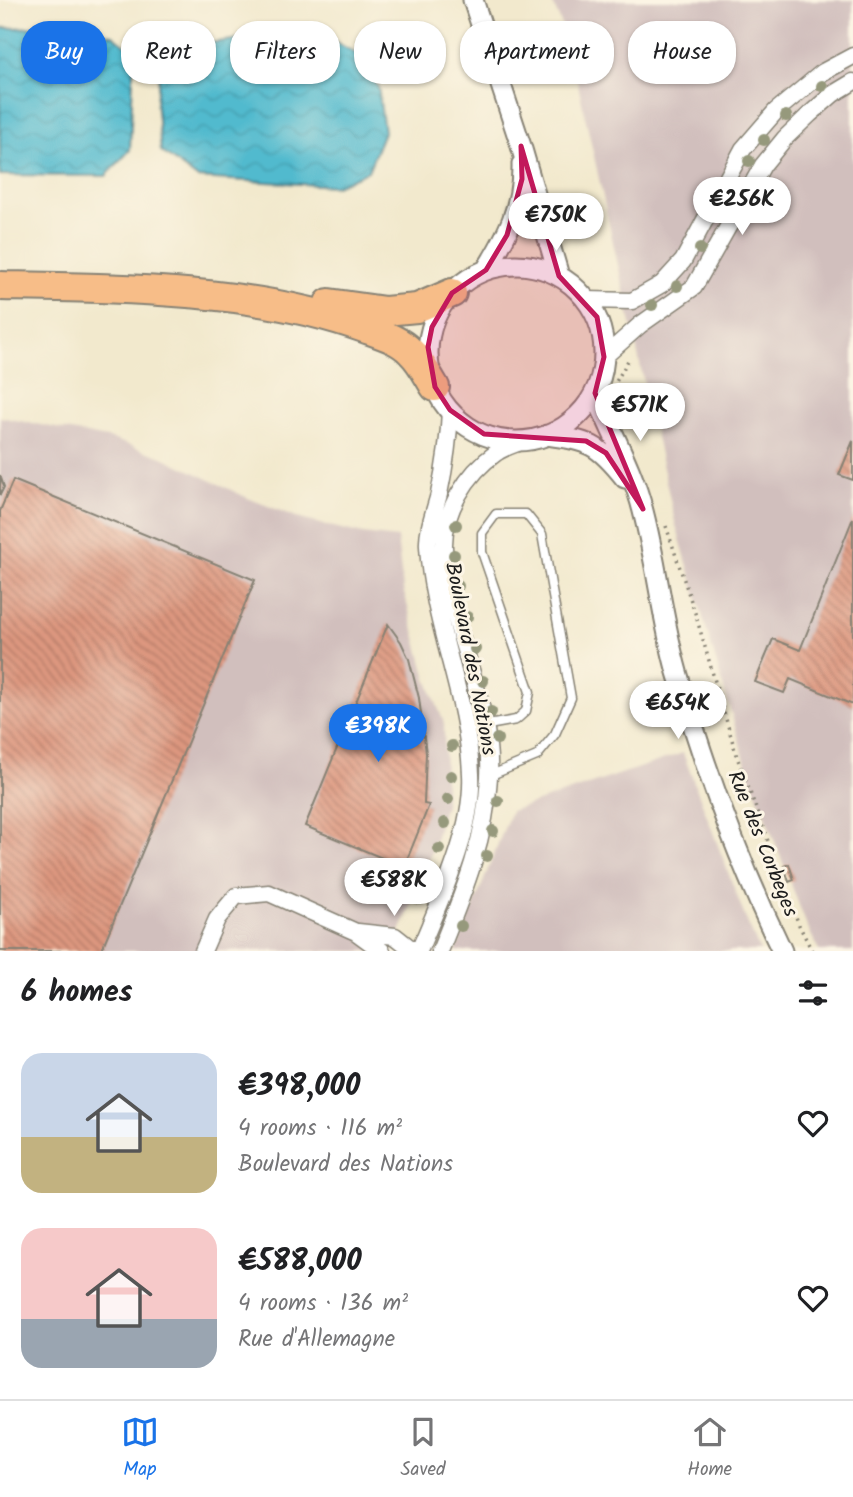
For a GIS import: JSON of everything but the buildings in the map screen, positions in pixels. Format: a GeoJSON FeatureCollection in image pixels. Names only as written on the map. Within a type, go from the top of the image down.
{"type":"FeatureCollection","features":[{"type":"Feature","properties":{"kind":"highway"},"geometry":{"type":"LineString","coordinates":[[0,274],[118,278],[272,290],[329,303],[385,311],[417,307],[452,293]]}},
{"type":"Feature","properties":{"kind":"highway"},"geometry":{"type":"LineString","coordinates":[[0,286],[120,289],[238,299],[323,316],[391,338],[412,352],[442,399]]}},
{"type":"Feature","properties":{"kind":"street"},"geometry":{"type":"LineString","coordinates":[[473,0],[521,146],[559,276]]}},
{"type":"Feature","properties":{"kind":"street"},"geometry":{"type":"LineString","coordinates":[[587,300],[632,301],[662,284],[683,261],[743,149],[776,111],[804,87],[823,72],[853,56]]}},
{"type":"Feature","properties":{"kind":"street"},"geometry":{"type":"LineString","coordinates":[[604,357],[640,326],[694,287],[762,165],[810,114],[833,94],[853,82]]}},
{"type":"Feature","properties":{"kind":"street"},"geometry":{"type":"LineString","coordinates":[[486,270],[508,235],[517,207],[522,179],[521,146]]}},
{"type":"Feature","properties":{"kind":"street"},"geometry":{"type":"LineString","coordinates":[[511,265],[536,267],[575,286],[587,300],[597,317],[603,337],[604,394],[567,425],[547,435],[525,440],[504,440],[465,424],[442,399],[429,358],[432,327],[440,309],[452,293],[468,279],[486,270],[511,265]]}},
{"type":"Feature","properties":{"kind":"street","name":"Rue des Corbeges"},"geometry":{"type":"LineString","coordinates":[[604,394],[622,454],[652,512],[677,671],[712,780],[763,911],[782,951]]}},
{"type":"Feature","properties":{"kind":"street","name":"Boulevard des Nations"},"geometry":{"type":"LineString","coordinates":[[419,951],[450,878],[465,828],[471,776],[466,729],[431,586],[427,541],[448,449],[442,399]]}},
{"type":"Feature","properties":{"kind":"street","name":"Rue des Corbeges"},"geometry":{"type":"LineString","coordinates":[[547,435],[586,441],[606,453],[652,512]]}},
{"type":"Feature","properties":{"kind":"street","name":"Boulevard des Nations"},"geometry":{"type":"LineString","coordinates":[[440,951],[468,884],[482,832],[489,776],[485,727],[447,583],[444,544],[454,500],[472,474],[497,452],[525,440]]}},
{"type":"Feature","properties":{"kind":"street"},"geometry":{"type":"LineString","coordinates":[[203,951],[217,919],[236,895],[269,893],[356,932],[382,951]]}},
{"type":"Feature","properties":{"kind":"street"},"geometry":{"type":"LineString","coordinates":[[356,932],[395,936],[414,951]]}},
{"type":"Feature","properties":{"kind":"lane"},"geometry":{"type":"LineString","coordinates":[[466,729],[516,720],[526,711],[530,692],[482,551],[482,533],[496,514],[526,514],[542,534],[571,698],[555,734],[537,756],[489,776]]}},
{"type":"Feature","properties":{"kind":"path"},"geometry":{"type":"LineString","coordinates":[[604,394],[613,387],[633,352]]}},
{"type":"Feature","properties":{"kind":"path"},"geometry":{"type":"LineString","coordinates":[[652,512],[672,538],[737,757],[799,925],[812,951]]}},
{"type":"Feature","properties":{"kind":"highlighted area"},"geometry":{"type":"Polygon","coordinates":[[[521,146],[559,276],[597,317],[604,357],[595,393],[643,509],[606,453],[586,441],[484,434],[450,410],[435,387],[428,347],[432,327],[452,293],[486,270],[507,235],[522,179],[521,146]]]}},
{"type":"Feature","properties":{"kind":"shaded area"},"geometry":{"type":"Polygon","coordinates":[[[551,0],[853,0],[853,951],[819,951],[807,926],[749,774],[675,522],[578,84],[614,84],[614,21],[560,21],[551,0]]]}},
{"type":"Feature","properties":{"kind":"shaded area"},"geometry":{"type":"Polygon","coordinates":[[[0,417],[112,439],[162,457],[250,499],[304,520],[363,534],[397,538],[403,589],[427,679],[444,723],[445,804],[428,864],[392,951],[0,951],[0,417]]]}},
{"type":"Feature","properties":{"kind":"shaded area"},"geometry":{"type":"Polygon","coordinates":[[[683,753],[760,951],[456,951],[511,811],[683,753]]]}},
{"type":"Feature","properties":{"kind":"water"},"geometry":{"type":"Polygon","coordinates":[[[0,28],[21,28],[21,84],[107,84],[107,34],[121,41],[121,84],[133,84],[130,150],[106,176],[0,175],[0,28]]]}},
{"type":"Feature","properties":{"kind":"water"},"geometry":{"type":"Polygon","coordinates":[[[230,40],[230,84],[340,84],[340,45],[354,52],[354,84],[378,86],[384,132],[368,171],[336,186],[197,178],[161,151],[156,100],[158,84],[216,84],[216,42],[230,40]]]}}]}
